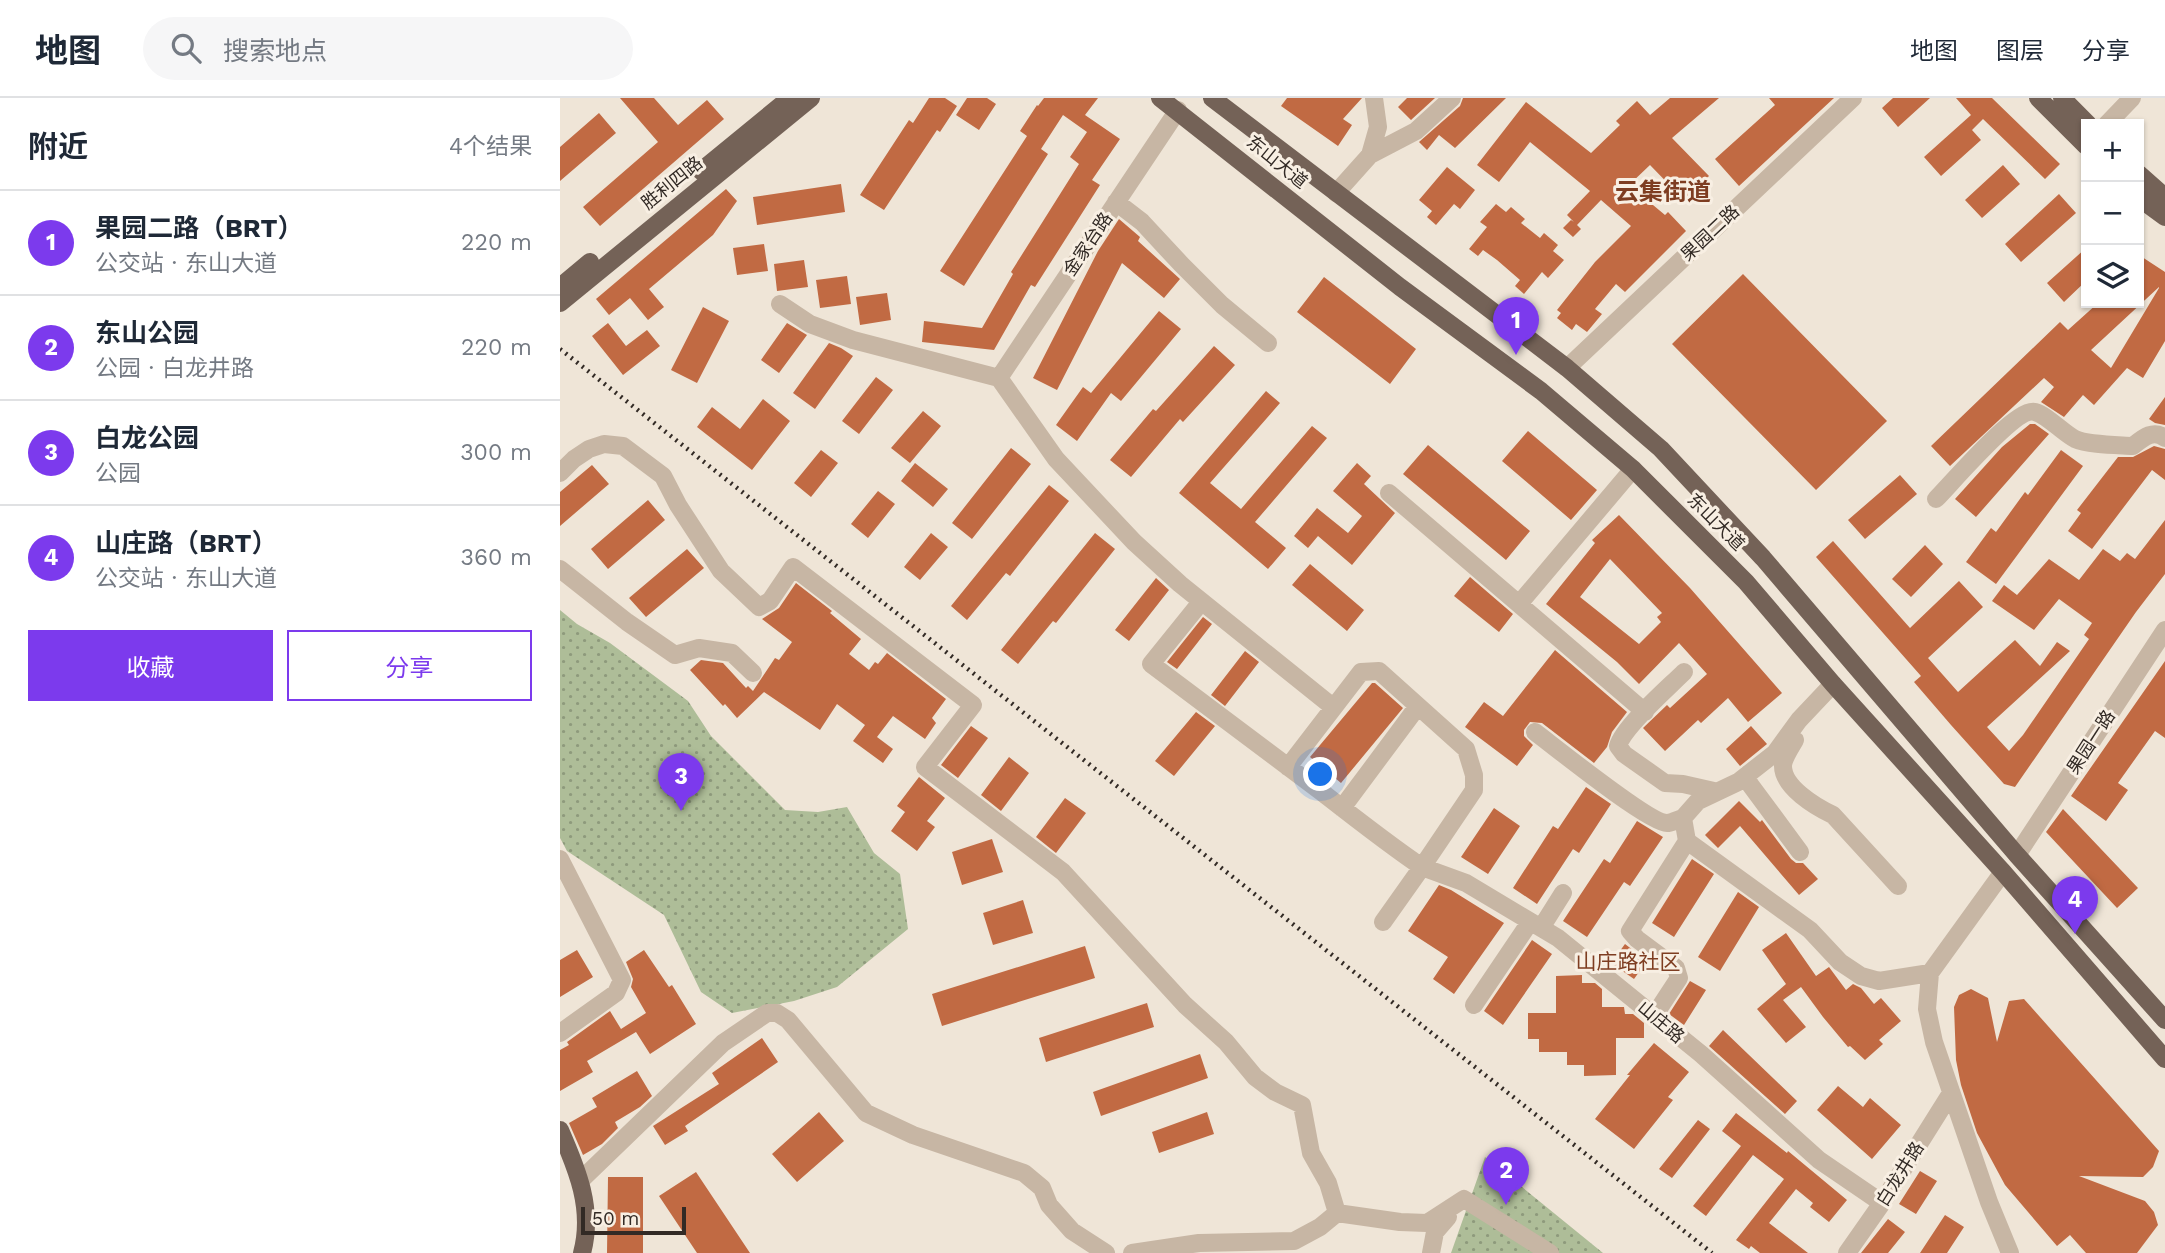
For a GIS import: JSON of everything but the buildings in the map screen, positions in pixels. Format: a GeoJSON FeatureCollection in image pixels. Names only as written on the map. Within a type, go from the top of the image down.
{"type":"FeatureCollection","features":[{"type":"Feature","properties":{"kind":"main road","name":"胜利四路"},"geometry":{"type":"LineString","coordinates":[[560,287],[790,98]]}},
{"type":"Feature","properties":{"kind":"main road","name":"胜利四路"},"geometry":{"type":"LineString","coordinates":[[560,303],[811,98]]}},
{"type":"Feature","properties":{"kind":"main road","name":"东山大道"},"geometry":{"type":"LineString","coordinates":[[1160,98],[1400,287],[1541,391],[1633,469],[1746,582],[2165,1059]]}},
{"type":"Feature","properties":{"kind":"main road","name":"东山大道"},"geometry":{"type":"LineString","coordinates":[[1212,98],[1567,368],[1661,449],[1763,558],[2017,855],[2165,1020]]}},
{"type":"Feature","properties":{"kind":"main road"},"geometry":{"type":"LineString","coordinates":[[2038,98],[2081,141]]}},
{"type":"Feature","properties":{"kind":"main road"},"geometry":{"type":"LineString","coordinates":[[2062,98],[2083,119]]}},
{"type":"Feature","properties":{"kind":"main road"},"geometry":{"type":"LineString","coordinates":[[2144,178],[2165,197]]}},
{"type":"Feature","properties":{"kind":"main road"},"geometry":{"type":"LineString","coordinates":[[2144,202],[2165,217]]}},
{"type":"Feature","properties":{"kind":"main road"},"geometry":{"type":"LineString","coordinates":[[560,1130],[581,1180],[586,1212],[586,1238],[582,1253]]}},
{"type":"Feature","properties":{"kind":"main road"},"geometry":{"type":"LineString","coordinates":[[560,1157],[569,1177],[577,1214],[571,1253]]}},
{"type":"Feature","properties":{"kind":"street"},"geometry":{"type":"LineString","coordinates":[[1370,155],[1378,127],[1374,98]]}},
{"type":"Feature","properties":{"kind":"street"},"geometry":{"type":"LineString","coordinates":[[1336,193],[1370,155],[1416,131],[1452,98]]}},
{"type":"Feature","properties":{"kind":"street","name":"果园二路"},"geometry":{"type":"LineString","coordinates":[[1567,368],[1853,98]]}},
{"type":"Feature","properties":{"kind":"street"},"geometry":{"type":"LineString","coordinates":[[2111,119],[2132,98]]}},
{"type":"Feature","properties":{"kind":"street","name":"金家台路"},"geometry":{"type":"LineString","coordinates":[[999,378],[1178,110]]}},
{"type":"Feature","properties":{"kind":"street"},"geometry":{"type":"LineString","coordinates":[[1116,202],[1142,222],[1222,305],[1268,343]]}},
{"type":"Feature","properties":{"kind":"street"},"geometry":{"type":"LineString","coordinates":[[780,304],[810,324],[853,340],[999,378],[1056,459],[1134,542],[1201,602],[1333,707]]}},
{"type":"Feature","properties":{"kind":"street"},"geometry":{"type":"LineString","coordinates":[[1936,499],[2000,431],[2024,413],[2036,412],[2075,439],[2091,444],[2133,446],[2148,435],[2160,434],[2165,438]]}},
{"type":"Feature","properties":{"kind":"street"},"geometry":{"type":"LineString","coordinates":[[560,473],[589,449],[604,444],[622,446],[663,476],[678,505],[721,571],[759,607],[770,600],[793,567],[973,705],[925,767],[1063,872],[1185,1005],[1226,1042],[1255,1077],[1275,1092],[1302,1105],[1311,1153],[1328,1183],[1336,1213]]}},
{"type":"Feature","properties":{"kind":"street"},"geometry":{"type":"LineString","coordinates":[[1519,604],[1633,469]]}},
{"type":"Feature","properties":{"kind":"street"},"geometry":{"type":"LineString","coordinates":[[1389,493],[1645,712]]}},
{"type":"Feature","properties":{"kind":"street"},"geometry":{"type":"LineString","coordinates":[[560,569],[627,622],[675,655],[699,648],[732,653],[753,673]]}},
{"type":"Feature","properties":{"kind":"street","name":"山庄路"},"geometry":{"type":"LineString","coordinates":[[1201,602],[1151,664],[1422,867],[1466,883],[1558,937],[1654,1016],[1819,1160],[1882,1203]]}},
{"type":"Feature","properties":{"kind":"street","name":"果园一路"},"geometry":{"type":"LineString","coordinates":[[2017,855],[2165,629]]}},
{"type":"Feature","properties":{"kind":"street"},"geometry":{"type":"LineString","coordinates":[[1288,767],[1361,672],[1379,671],[1466,749],[1474,775],[1474,790],[1382,922]]}},
{"type":"Feature","properties":{"kind":"street"},"geometry":{"type":"LineString","coordinates":[[1684,671],[1620,740],[1618,746],[1623,754],[1665,783],[1714,791]]}},
{"type":"Feature","properties":{"kind":"street"},"geometry":{"type":"LineString","coordinates":[[1535,732],[1656,820],[1668,823],[1683,818],[1698,801],[1714,791],[1738,782],[1774,753],[1833,684]]}},
{"type":"Feature","properties":{"kind":"street"},"geometry":{"type":"LineString","coordinates":[[1342,808],[1418,706]]}},
{"type":"Feature","properties":{"kind":"street"},"geometry":{"type":"LineString","coordinates":[[1811,708],[1783,762],[1784,772],[1792,786],[1833,815],[1898,886]]}},
{"type":"Feature","properties":{"kind":"street"},"geometry":{"type":"LineString","coordinates":[[1748,774],[1749,783],[1759,799],[1800,852]]}},
{"type":"Feature","properties":{"kind":"street"},"geometry":{"type":"LineString","coordinates":[[1654,1016],[1679,978],[1676,968],[1630,931],[1687,841],[1683,818]]}},
{"type":"Feature","properties":{"kind":"street"},"geometry":{"type":"LineString","coordinates":[[1687,841],[1810,930],[1840,962],[1861,976],[1879,981],[1930,973]]}},
{"type":"Feature","properties":{"kind":"street"},"geometry":{"type":"LineString","coordinates":[[560,859],[622,980],[616,993],[560,1033]]}},
{"type":"Feature","properties":{"kind":"street"},"geometry":{"type":"LineString","coordinates":[[2003,872],[1930,973],[1927,1009],[1934,1042],[1951,1093],[2010,1253]]}},
{"type":"Feature","properties":{"kind":"street"},"geometry":{"type":"LineString","coordinates":[[1474,1005],[1563,893]]}},
{"type":"Feature","properties":{"kind":"street"},"geometry":{"type":"LineString","coordinates":[[581,1180],[723,1043],[767,1013],[777,1013],[788,1020],[866,1113],[913,1135],[1024,1173],[1042,1188],[1049,1205],[1072,1231],[1106,1253]]}},
{"type":"Feature","properties":{"kind":"street","name":"白龙井路"},"geometry":{"type":"LineString","coordinates":[[1847,1253],[1951,1093]]}},
{"type":"Feature","properties":{"kind":"street"},"geometry":{"type":"LineString","coordinates":[[1132,1253],[1199,1244],[1294,1241],[1320,1227],[1336,1213],[1427,1223],[1464,1199]]}},
{"type":"Feature","properties":{"kind":"street"},"geometry":{"type":"LineString","coordinates":[[1431,1253],[1435,1232],[1464,1199]]}},
{"type":"Feature","properties":{"kind":"street"},"geometry":{"type":"LineString","coordinates":[[1464,1199],[1550,1253]]}},
{"type":"Feature","properties":{"kind":"green space"},"geometry":{"type":"Polygon","coordinates":[[[560,610],[688,701],[711,736],[785,810],[818,812],[847,807],[874,853],[900,874],[908,929],[837,987],[794,1001],[732,1013],[701,992],[664,915],[567,851],[560,838],[560,610]]]}},
{"type":"Feature","properties":{"kind":"green space"},"geometry":{"type":"Polygon","coordinates":[[[1485,1157],[1603,1253],[1451,1253],[1485,1157]]]}},
{"type":"Feature","properties":{"kind":"railway"},"geometry":{"type":"LineString","coordinates":[[560,349],[1712,1253]]}},
{"type":"Feature","properties":{"kind":"place","name":"果园二路（BRT）"},"geometry":{"type":"Point","coordinates":[1516,355]}},
{"type":"Feature","properties":{"kind":"place","name":"白龙公园"},"geometry":{"type":"Point","coordinates":[681,811]}},
{"type":"Feature","properties":{"kind":"place","name":"山庄路（BRT）"},"geometry":{"type":"Point","coordinates":[2075,934]}},
{"type":"Feature","properties":{"kind":"place","name":"东山公园"},"geometry":{"type":"Point","coordinates":[1506,1205]}},
{"type":"Feature","properties":{"kind":"district","name":"云集街道"},"geometry":{"type":"Point","coordinates":[1663,192]}},
{"type":"Feature","properties":{"kind":"district","name":"山庄路社区"},"geometry":{"type":"Point","coordinates":[1628,962]}}]}
